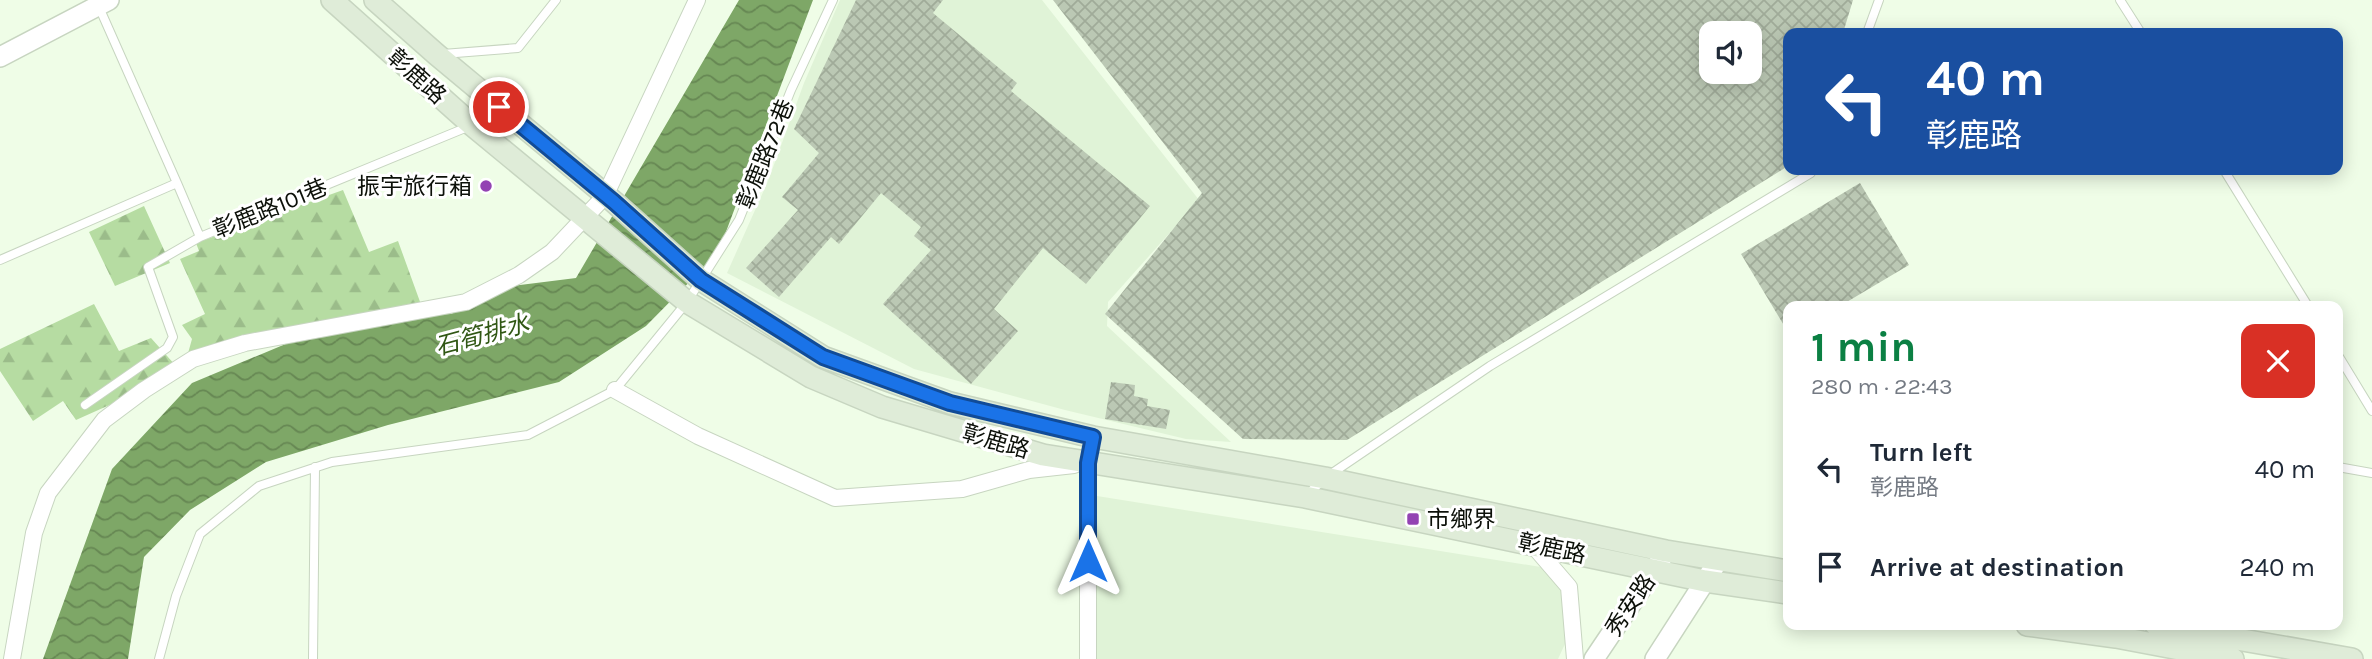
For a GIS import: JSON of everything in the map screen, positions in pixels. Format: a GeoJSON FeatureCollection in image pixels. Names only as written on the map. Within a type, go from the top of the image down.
{"type":"FeatureCollection","features":[{"type":"Feature","properties":{"kind":"main road","name":"彰鹿路"},"geometry":{"type":"LineString","coordinates":[[332,0],[472,125],[687,302],[811,377],[882,407],[1044,455],[1305,497],[1704,582],[1783,592]]}},
{"type":"Feature","properties":{"kind":"main road","name":"彰鹿路"},"geometry":{"type":"LineString","coordinates":[[375,0],[693,272],[823,357],[950,403],[1093,437],[1325,478],[1666,551],[1783,570]]}},
{"type":"Feature","properties":{"kind":"main road"},"geometry":{"type":"LineString","coordinates":[[2064,630],[2233,659]]}},
{"type":"Feature","properties":{"kind":"main road"},"geometry":{"type":"LineString","coordinates":[[2184,630],[2352,659]]}},
{"type":"Feature","properties":{"kind":"street"},"geometry":{"type":"LineString","coordinates":[[12,659],[34,533],[48,493],[104,420],[194,359],[245,343],[467,302],[519,275],[552,252],[591,221],[610,199],[697,0]]}},
{"type":"Feature","properties":{"kind":"street"},"geometry":{"type":"LineString","coordinates":[[0,57],[103,3]]}},
{"type":"Feature","properties":{"kind":"street"},"geometry":{"type":"LineString","coordinates":[[615,390],[698,436],[835,498],[962,489],[1029,470],[1088,463]]}},
{"type":"Feature","properties":{"kind":"street"},"geometry":{"type":"LineString","coordinates":[[1088,659],[1088,463],[1093,437]]}},
{"type":"Feature","properties":{"kind":"street"},"geometry":{"type":"LineString","coordinates":[[1532,544],[1569,587],[1575,659]]}},
{"type":"Feature","properties":{"kind":"street","name":"秀安路"},"geometry":{"type":"LineString","coordinates":[[1594,659],[1666,551]]}},
{"type":"Feature","properties":{"kind":"street"},"geometry":{"type":"LineString","coordinates":[[1655,659],[1718,561]]}},
{"type":"Feature","properties":{"kind":"lane"},"geometry":{"type":"LineString","coordinates":[[436,54],[518,48],[556,0]]}},
{"type":"Feature","properties":{"kind":"lane","name":"彰鹿路72巷"},"geometry":{"type":"LineString","coordinates":[[615,390],[687,302],[693,272],[739,220],[791,90],[833,0]]}},
{"type":"Feature","properties":{"kind":"lane"},"geometry":{"type":"LineString","coordinates":[[1869,28],[1879,0]]}},
{"type":"Feature","properties":{"kind":"lane"},"geometry":{"type":"LineString","coordinates":[[2120,0],[2138,28]]}},
{"type":"Feature","properties":{"kind":"lane","name":"彰鹿路101巷"},"geometry":{"type":"LineString","coordinates":[[103,3],[200,237],[472,125]]}},
{"type":"Feature","properties":{"kind":"lane"},"geometry":{"type":"LineString","coordinates":[[1305,497],[1325,478],[1490,366],[1808,175]]}},
{"type":"Feature","properties":{"kind":"lane"},"geometry":{"type":"LineString","coordinates":[[2227,175],[2305,301]]}},
{"type":"Feature","properties":{"kind":"lane"},"geometry":{"type":"LineString","coordinates":[[0,260],[177,183]]}},
{"type":"Feature","properties":{"kind":"lane"},"geometry":{"type":"LineString","coordinates":[[85,405],[167,348],[173,337],[148,267],[200,237]]}},
{"type":"Feature","properties":{"kind":"lane"},"geometry":{"type":"LineString","coordinates":[[2343,363],[2372,411]]}},
{"type":"Feature","properties":{"kind":"lane"},"geometry":{"type":"LineString","coordinates":[[159,659],[176,596],[200,534],[259,486],[332,462],[528,435],[615,390]]}},
{"type":"Feature","properties":{"kind":"lane"},"geometry":{"type":"LineString","coordinates":[[313,659],[315,467]]}},
{"type":"Feature","properties":{"kind":"lane"},"geometry":{"type":"LineString","coordinates":[[2343,468],[2372,473]]}},
{"type":"Feature","properties":{"kind":"shaded area"},"geometry":{"type":"Polygon","coordinates":[[[840,0],[1042,0],[1199,200],[1108,302],[1107,326],[1231,442],[1186,439],[914,369],[727,273],[768,181],[804,83],[840,0]]]}},
{"type":"Feature","properties":{"kind":"shaded area"},"geometry":{"type":"Polygon","coordinates":[[[1097,496],[1547,568],[1567,601],[1570,633],[1558,659],[1097,659],[1097,496]]]}},
{"type":"Feature","properties":{"kind":"green space"},"geometry":{"type":"Polygon","coordinates":[[[343,190],[369,252],[398,241],[423,310],[185,364],[192,339],[182,325],[205,314],[180,259],[199,251],[196,243],[343,190]]]}},
{"type":"Feature","properties":{"kind":"green space"},"geometry":{"type":"Polygon","coordinates":[[[144,206],[170,263],[115,286],[89,232],[144,206]]]}},
{"type":"Feature","properties":{"kind":"green space"},"geometry":{"type":"Polygon","coordinates":[[[94,304],[119,351],[151,338],[176,366],[134,394],[76,420],[63,401],[33,421],[0,371],[0,349],[94,304]]]}},
{"type":"Feature","properties":{"kind":"water","name":"石筍排水"},"geometry":{"type":"Polygon","coordinates":[[[739,0],[813,0],[718,253],[646,326],[559,382],[388,425],[266,462],[190,510],[144,557],[128,659],[43,659],[112,469],[192,383],[319,330],[372,316],[451,314],[512,286],[576,278],[739,0]]]}},
{"type":"Feature","properties":{"kind":"building"},"geometry":{"type":"Polygon","coordinates":[[[856,0],[943,0],[933,13],[1017,83],[1011,91],[1150,206],[1086,284],[1043,248],[994,309],[1018,331],[971,384],[883,304],[931,250],[914,236],[921,227],[881,193],[839,244],[831,237],[779,297],[746,268],[798,210],[782,197],[819,153],[794,129],[856,0]]]}},
{"type":"Feature","properties":{"kind":"building"},"geometry":{"type":"Polygon","coordinates":[[[1053,0],[1853,0],[1845,28],[1783,28],[1783,169],[1347,440],[1243,439],[1105,314],[1202,193],[1053,0]]]}},
{"type":"Feature","properties":{"kind":"building"},"geometry":{"type":"Polygon","coordinates":[[[1860,183],[1909,265],[1848,301],[1783,301],[1783,324],[1741,254],[1860,183]]]}},
{"type":"Feature","properties":{"kind":"building"},"geometry":{"type":"Polygon","coordinates":[[[1111,382],[1135,385],[1134,396],[1148,399],[1147,406],[1170,410],[1166,429],[1105,419],[1111,382]]]}},
{"type":"Feature","properties":{"kind":"place","name":"振宇旅行箱"},"geometry":{"type":"Point","coordinates":[486,186]}},
{"type":"Feature","properties":{"kind":"place","name":"市鄉界"},"geometry":{"type":"Point","coordinates":[1413,519]}},
{"type":"Feature","properties":{"kind":"route"},"geometry":{"type":"LineString","coordinates":[[499,107],[614,202],[701,280],[718,288],[823,357],[950,403],[1093,437],[1088,463],[1088,561]]}}]}
